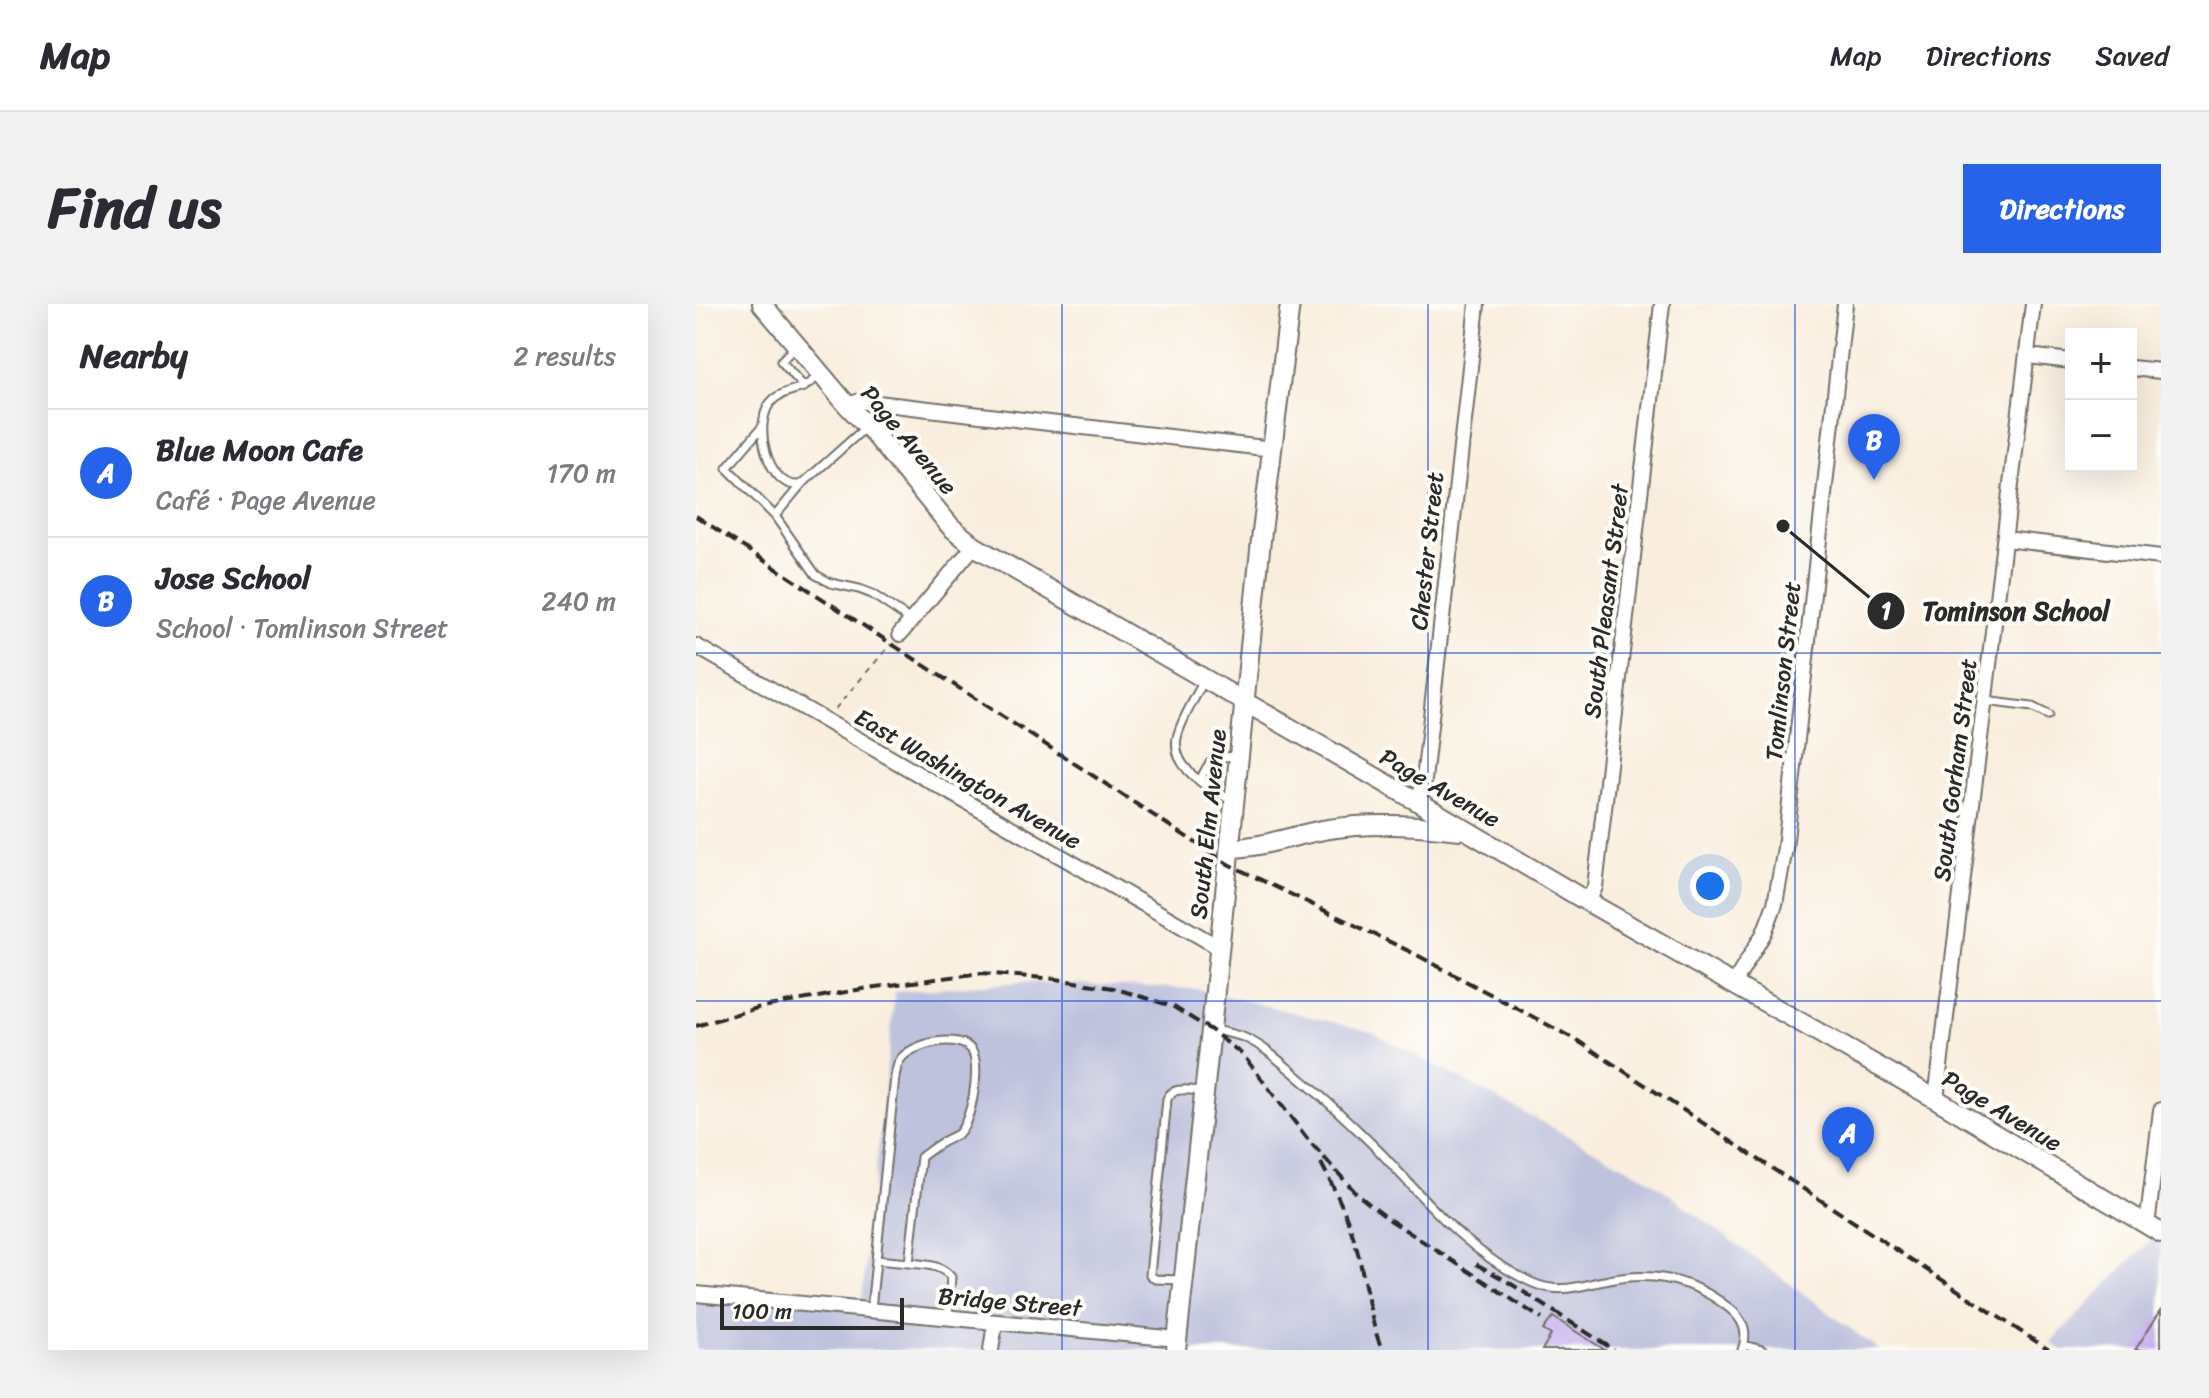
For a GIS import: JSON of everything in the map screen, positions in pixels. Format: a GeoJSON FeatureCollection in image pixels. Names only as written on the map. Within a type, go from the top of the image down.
{"type":"FeatureCollection","features":[{"type":"Feature","properties":{"kind":"street","name":"Page Avenue"},"geometry":{"type":"LineString","coordinates":[[762,304],[951,527],[974,546],[1588,902],[1936,1099],[2154,1229]]}},
{"type":"Feature","properties":{"kind":"street","name":"South Elm Avenue"},"geometry":{"type":"LineString","coordinates":[[1177,1344],[1261,540],[1290,304]]}},
{"type":"Feature","properties":{"kind":"street","name":"Chester Street"},"geometry":{"type":"LineString","coordinates":[[1415,800],[1423,789],[1477,304]]}},
{"type":"Feature","properties":{"kind":"street","name":"South Pleasant Street"},"geometry":{"type":"LineString","coordinates":[[1588,902],[1595,887],[1597,871],[1662,304]]}},
{"type":"Feature","properties":{"kind":"street","name":"Tomlinson Street"},"geometry":{"type":"LineString","coordinates":[[1733,985],[1770,919],[1785,848],[1845,304]]}},
{"type":"Feature","properties":{"kind":"street","name":"South Gorham Street"},"geometry":{"type":"LineString","coordinates":[[1936,1099],[2033,304]]}},
{"type":"Feature","properties":{"kind":"street"},"geometry":{"type":"LineString","coordinates":[[2028,356],[2065,360]]}},
{"type":"Feature","properties":{"kind":"street"},"geometry":{"type":"LineString","coordinates":[[2137,369],[2161,371]]}},
{"type":"Feature","properties":{"kind":"street"},"geometry":{"type":"LineString","coordinates":[[847,405],[860,401],[1273,449]]}},
{"type":"Feature","properties":{"kind":"street"},"geometry":{"type":"LineString","coordinates":[[2005,539],[2161,557]]}},
{"type":"Feature","properties":{"kind":"street"},"geometry":{"type":"LineString","coordinates":[[900,634],[974,546]]}},
{"type":"Feature","properties":{"kind":"street","name":"East Washington Avenue"},"geometry":{"type":"LineString","coordinates":[[696,646],[1220,948]]}},
{"type":"Feature","properties":{"kind":"street"},"geometry":{"type":"LineString","coordinates":[[1230,848],[1245,848],[1296,835],[1361,825],[1415,825],[1467,830]]}},
{"type":"Feature","properties":{"kind":"street"},"geometry":{"type":"LineString","coordinates":[[2154,1229],[2161,1110]]}},
{"type":"Feature","properties":{"kind":"street","name":"Bridge Street"},"geometry":{"type":"LineString","coordinates":[[696,1294],[1177,1344]]}},
{"type":"Feature","properties":{"kind":"street"},"geometry":{"type":"LineString","coordinates":[[991,1350],[995,1323]]}},
{"type":"Feature","properties":{"kind":"lane"},"geometry":{"type":"LineString","coordinates":[[797,345],[781,361],[804,387]]}},
{"type":"Feature","properties":{"kind":"lane"},"geometry":{"type":"LineString","coordinates":[[802,484],[794,487],[788,485],[778,474],[762,443],[762,427],[770,402],[776,396],[804,387],[822,374]]}},
{"type":"Feature","properties":{"kind":"lane"},"geometry":{"type":"LineString","coordinates":[[775,516],[802,484],[866,426]]}},
{"type":"Feature","properties":{"kind":"lane"},"geometry":{"type":"LineString","coordinates":[[762,427],[727,468],[775,516],[816,575],[831,583],[872,594],[912,621]]}},
{"type":"Feature","properties":{"kind":"lane"},"geometry":{"type":"LineString","coordinates":[[1204,680],[1177,738],[1180,757],[1186,768],[1200,781],[1234,802]]}},
{"type":"Feature","properties":{"kind":"lane"},"geometry":{"type":"LineString","coordinates":[[1985,701],[2032,707],[2048,715]]}},
{"type":"Feature","properties":{"kind":"lane"},"geometry":{"type":"LineString","coordinates":[[1200,781],[1207,764],[1218,757],[1239,756]]}},
{"type":"Feature","properties":{"kind":"lane"},"geometry":{"type":"LineString","coordinates":[[1211,1030],[1243,1037],[1262,1048],[1345,1117],[1439,1217],[1482,1254],[1528,1281],[1547,1289],[1564,1290],[1642,1275],[1673,1279],[1724,1304],[1741,1318],[1743,1348],[1762,1350]]}},
{"type":"Feature","properties":{"kind":"lane"},"geometry":{"type":"LineString","coordinates":[[871,1311],[895,1077],[900,1060],[922,1044],[962,1042],[972,1050],[976,1067],[972,1102],[959,1133],[921,1157],[909,1263]]}},
{"type":"Feature","properties":{"kind":"lane"},"geometry":{"type":"LineString","coordinates":[[1184,1281],[1155,1279],[1150,1275],[1167,1099],[1175,1090],[1204,1091]]}},
{"type":"Feature","properties":{"kind":"lane"},"geometry":{"type":"LineString","coordinates":[[876,1260],[933,1265],[944,1270],[951,1277],[948,1318]]}},
{"type":"Feature","properties":{"kind":"path"},"geometry":{"type":"LineString","coordinates":[[835,709],[900,634]]}},
{"type":"Feature","properties":{"kind":"shaded area"},"geometry":{"type":"Polygon","coordinates":[[[1022,982],[1197,989],[1372,1032],[1647,1178],[1879,1350],[696,1350],[696,1283],[862,1299],[895,992],[1022,982]]]}},
{"type":"Feature","properties":{"kind":"shaded area"},"geometry":{"type":"Polygon","coordinates":[[[2161,1229],[2161,1350],[2063,1350],[2050,1343],[2161,1229]]]}},
{"type":"Feature","properties":{"kind":"building"},"geometry":{"type":"Polygon","coordinates":[[[2161,1310],[2161,1350],[2135,1350],[2161,1310]]]}},
{"type":"Feature","properties":{"kind":"building"},"geometry":{"type":"Polygon","coordinates":[[[1553,1317],[1605,1350],[1542,1350],[1551,1335],[1543,1330],[1553,1317]]]}},
{"type":"Feature","properties":{"kind":"railway"},"geometry":{"type":"LineString","coordinates":[[696,516],[1228,864],[1417,955],[1578,1041],[2049,1350]]}},
{"type":"Feature","properties":{"kind":"railway"},"geometry":{"type":"LineString","coordinates":[[696,1026],[757,1008],[868,988],[981,973],[1056,979],[1113,988],[1172,1006],[1243,1055],[1310,1142],[1358,1195],[1387,1218],[1542,1319]]}},
{"type":"Feature","properties":{"kind":"railway"},"geometry":{"type":"LineString","coordinates":[[1321,1163],[1352,1233],[1382,1350]]}},
{"type":"Feature","properties":{"kind":"railway"},"geometry":{"type":"LineString","coordinates":[[1476,1264],[1614,1350]]}},
{"type":"Feature","properties":{"kind":"place","name":"Jose School"},"geometry":{"type":"Point","coordinates":[1874,480]}},
{"type":"Feature","properties":{"kind":"place","name":"Tominson School"},"geometry":{"type":"Point","coordinates":[1783,526]}},
{"type":"Feature","properties":{"kind":"place","name":"Blue Moon Cafe"},"geometry":{"type":"Point","coordinates":[1848,1173]}}]}
